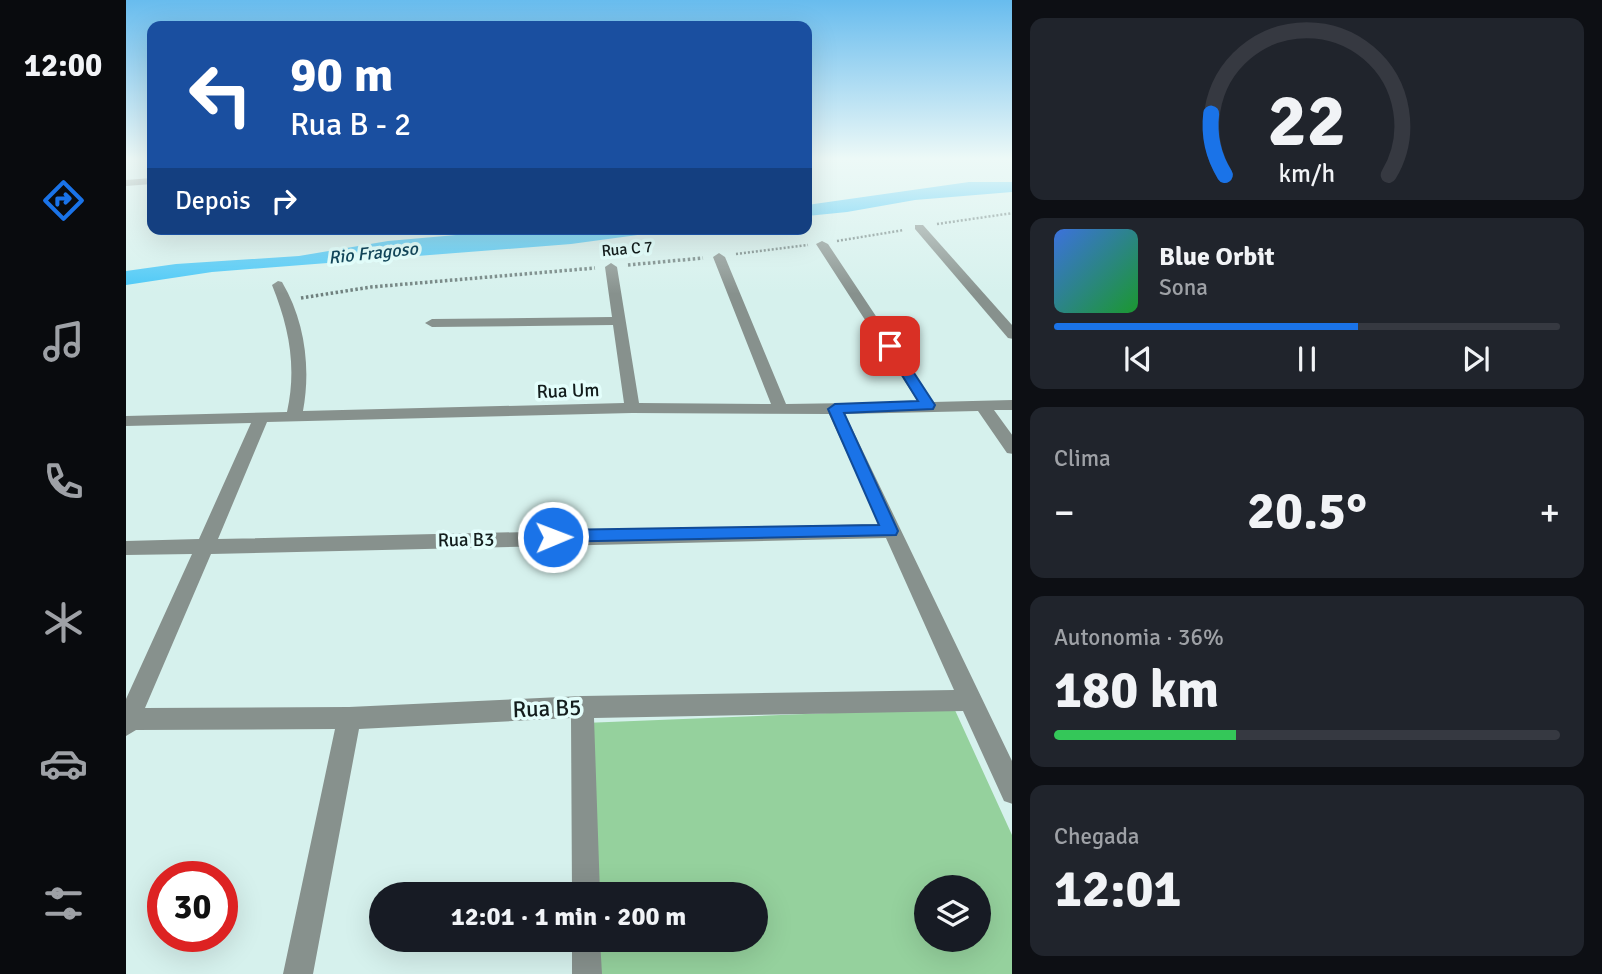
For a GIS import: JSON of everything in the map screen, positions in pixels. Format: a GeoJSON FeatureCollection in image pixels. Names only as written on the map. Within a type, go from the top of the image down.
{"type":"FeatureCollection","features":[{"type":"Feature","properties":{"kind":"street"},"geometry":{"type":"LineString","coordinates":[[919,227],[1012,335]]}},
{"type":"Feature","properties":{"kind":"street"},"geometry":{"type":"LineString","coordinates":[[822,244],[928,405]]}},
{"type":"Feature","properties":{"kind":"street"},"geometry":{"type":"LineString","coordinates":[[719,257],[780,407]]}},
{"type":"Feature","properties":{"kind":"street"},"geometry":{"type":"LineString","coordinates":[[611,267],[632,408]]}},
{"type":"Feature","properties":{"kind":"street"},"geometry":{"type":"LineString","coordinates":[[278,285],[285,301],[300,380],[294,418]]}},
{"type":"Feature","properties":{"kind":"street"},"geometry":{"type":"LineString","coordinates":[[432,323],[618,321]]}},
{"type":"Feature","properties":{"kind":"street"},"geometry":{"type":"LineString","coordinates":[[982,405],[1012,449]]}},
{"type":"Feature","properties":{"kind":"street","name":"Rua Um"},"geometry":{"type":"LineString","coordinates":[[126,421],[632,408],[835,409],[1012,405]]}},
{"type":"Feature","properties":{"kind":"street"},"geometry":{"type":"LineString","coordinates":[[835,409],[1012,792]]}},
{"type":"Feature","properties":{"kind":"street"},"geometry":{"type":"LineString","coordinates":[[127,721],[261,419]]}},
{"type":"Feature","properties":{"kind":"street","name":"Rua B3"},"geometry":{"type":"LineString","coordinates":[[126,548],[890,531]]}},
{"type":"Feature","properties":{"kind":"street","name":"Rua B5"},"geometry":{"type":"LineString","coordinates":[[127,721],[349,718],[582,707],[969,700]]}},
{"type":"Feature","properties":{"kind":"street"},"geometry":{"type":"LineString","coordinates":[[582,707],[586,882]]}},
{"type":"Feature","properties":{"kind":"street"},"geometry":{"type":"LineString","coordinates":[[298,974],[349,718]]}},
{"type":"Feature","properties":{"kind":"street"},"geometry":{"type":"LineString","coordinates":[[586,952],[587,974]]}},
{"type":"Feature","properties":{"kind":"path","name":"Rua C 7"},"geometry":{"type":"LineString","coordinates":[[285,301],[371,287],[719,257],[822,244],[1011,214]]}},
{"type":"Feature","properties":{"kind":"green space"},"geometry":{"type":"Polygon","coordinates":[[[954,708],[1012,835],[1012,974],[595,974],[594,952],[768,952],[768,882],[591,882],[584,723],[954,708]]]}},
{"type":"Feature","properties":{"kind":"water"},"geometry":{"type":"Polygon","coordinates":[[[818,203],[895,203],[812,216],[812,204],[818,203]]]}},
{"type":"Feature","properties":{"kind":"water","name":"Rio Fragoso"},"geometry":{"type":"Polygon","coordinates":[[[456,235],[638,235],[571,244],[212,272],[126,285],[126,271],[176,264],[299,256],[388,241],[456,235]]]}},
{"type":"Feature","properties":{"kind":"route"},"geometry":{"type":"LineString","coordinates":[[553,537],[890,531],[835,409],[928,405],[890,346]]}}]}
